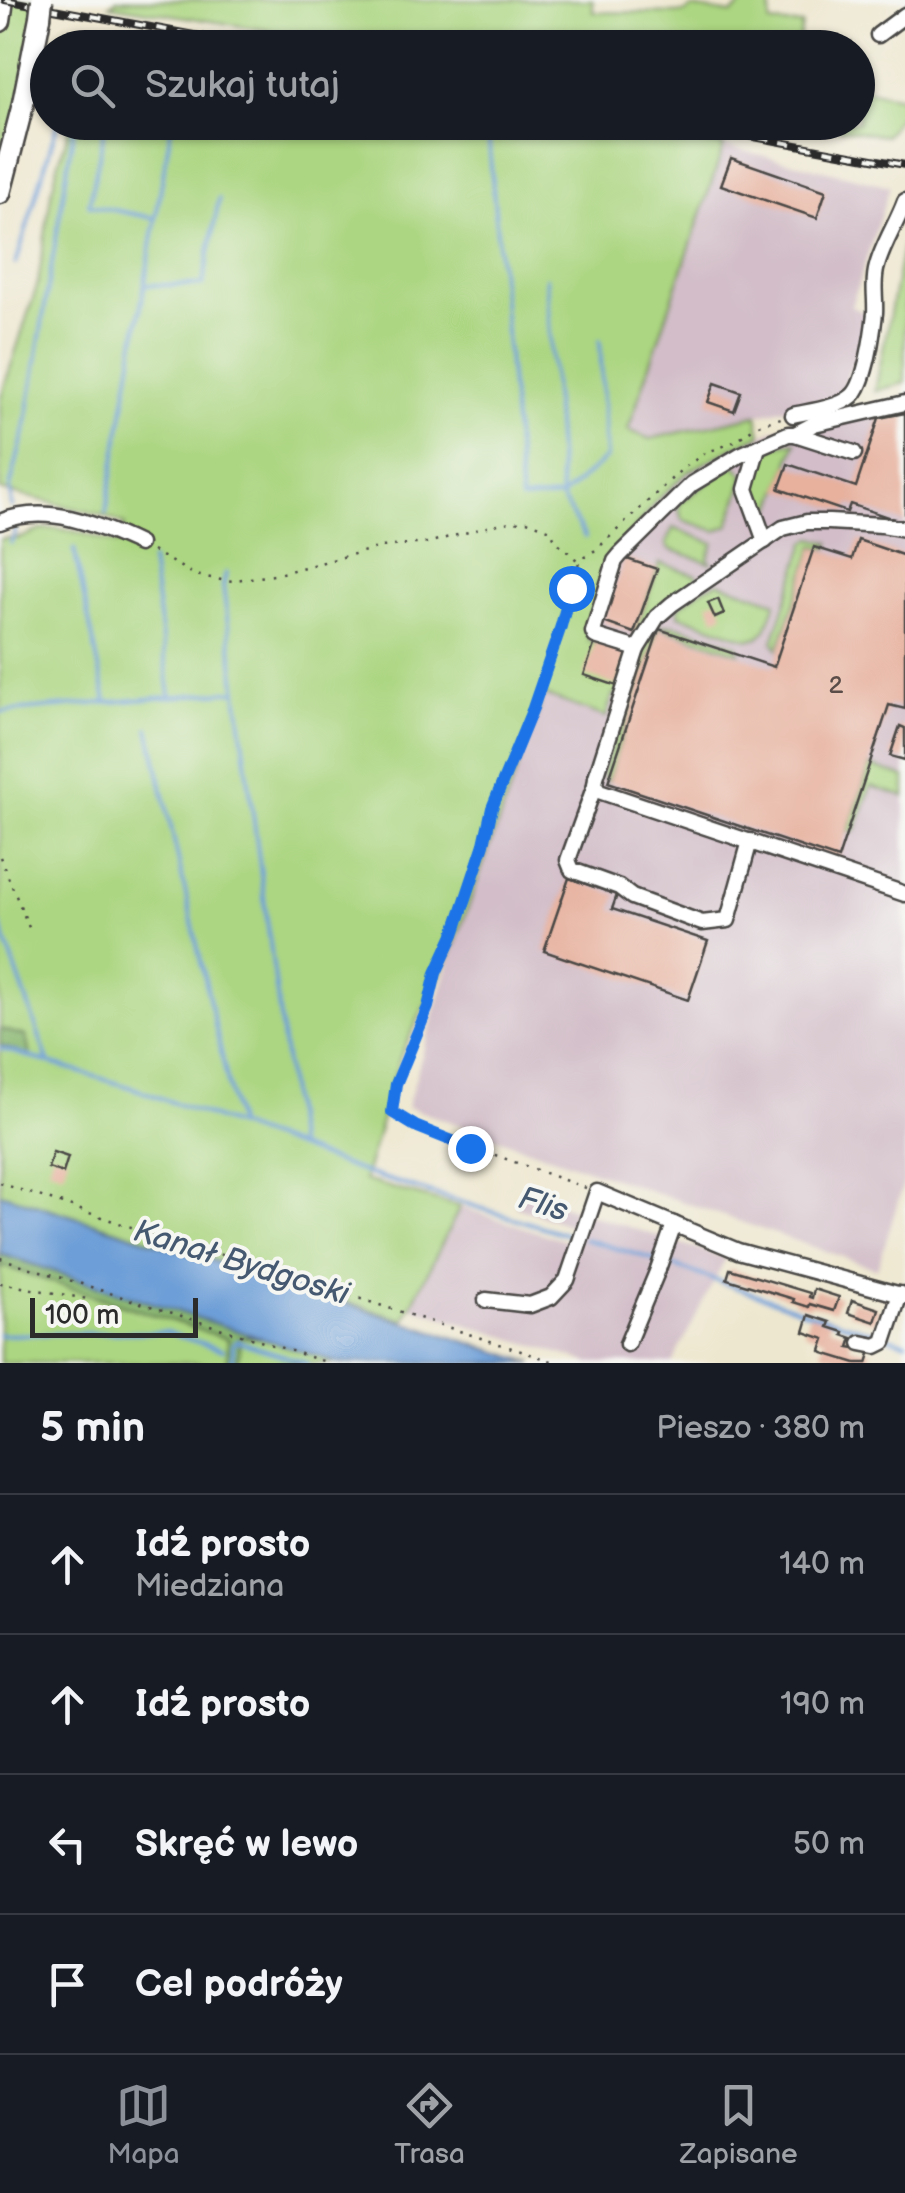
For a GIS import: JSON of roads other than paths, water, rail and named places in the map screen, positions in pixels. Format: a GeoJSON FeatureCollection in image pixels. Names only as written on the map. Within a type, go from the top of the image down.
{"type":"FeatureCollection","features":[{"type":"Feature","properties":{"kind":"highway"},"geometry":{"type":"LineString","coordinates":[[0,194],[30,66]]}},
{"type":"Feature","properties":{"kind":"street"},"geometry":{"type":"LineString","coordinates":[[878,35],[905,16]]}},
{"type":"Feature","properties":{"kind":"street"},"geometry":{"type":"LineString","coordinates":[[793,415],[839,403],[858,388],[875,311],[876,266],[905,201]]}},
{"type":"Feature","properties":{"kind":"street"},"geometry":{"type":"LineString","coordinates":[[795,434],[814,424],[905,402]]}},
{"type":"Feature","properties":{"kind":"street"},"geometry":{"type":"LineString","coordinates":[[637,649],[594,636],[592,632],[616,561],[692,484],[788,434],[854,453]]}},
{"type":"Feature","properties":{"kind":"street"},"geometry":{"type":"LineString","coordinates":[[758,447],[746,489],[765,541]]}},
{"type":"Feature","properties":{"kind":"street"},"geometry":{"type":"LineString","coordinates":[[0,522],[28,514],[58,515],[139,544]]}},
{"type":"Feature","properties":{"kind":"street"},"geometry":{"type":"LineString","coordinates":[[750,841],[728,920],[702,923],[572,870],[568,860],[637,649],[658,617],[672,604],[784,528],[807,522],[856,522],[905,529]]}},
{"type":"Feature","properties":{"kind":"street"},"geometry":{"type":"LineString","coordinates":[[595,785],[599,791],[905,894]]}},
{"type":"Feature","properties":{"kind":"street"},"geometry":{"type":"LineString","coordinates":[[486,1300],[530,1305],[551,1297],[568,1280],[597,1192],[738,1251],[902,1295],[886,1337],[876,1346],[861,1343]]}},
{"type":"Feature","properties":{"kind":"street"},"geometry":{"type":"LineString","coordinates":[[626,1344],[674,1224]]}},
{"type":"Feature","properties":{"kind":"water"},"geometry":{"type":"Polygon","coordinates":[[[0,1193],[533,1363],[338,1363],[0,1254],[0,1193]]]}},
{"type":"Feature","properties":{"kind":"waterway"},"geometry":{"type":"LineString","coordinates":[[16,264],[53,140]]}},
{"type":"Feature","properties":{"kind":"waterway"},"geometry":{"type":"LineString","coordinates":[[12,507],[10,487],[25,429],[72,140]]}},
{"type":"Feature","properties":{"kind":"waterway"},"geometry":{"type":"LineString","coordinates":[[102,140],[89,205],[154,218]]}},
{"type":"Feature","properties":{"kind":"waterway"},"geometry":{"type":"LineString","coordinates":[[106,513],[169,140]]}},
{"type":"Feature","properties":{"kind":"waterway"},"geometry":{"type":"LineString","coordinates":[[489,140],[521,500],[561,497],[585,537]]}},
{"type":"Feature","properties":{"kind":"waterway"},"geometry":{"type":"LineString","coordinates":[[145,285],[203,285],[219,199]]}},
{"type":"Feature","properties":{"kind":"waterway"},"geometry":{"type":"LineString","coordinates":[[546,278],[561,497]]}},
{"type":"Feature","properties":{"kind":"waterway"},"geometry":{"type":"LineString","coordinates":[[562,496],[606,458],[600,341]]}},
{"type":"Feature","properties":{"kind":"waterway"},"geometry":{"type":"LineString","coordinates":[[11,543],[15,529]]}},
{"type":"Feature","properties":{"kind":"waterway"},"geometry":{"type":"LineString","coordinates":[[74,549],[106,701]]}},
{"type":"Feature","properties":{"kind":"waterway"},"geometry":{"type":"LineString","coordinates":[[151,561],[170,695]]}},
{"type":"Feature","properties":{"kind":"waterway"},"geometry":{"type":"LineString","coordinates":[[226,573],[223,586],[297,1148]]}},
{"type":"Feature","properties":{"kind":"waterway"},"geometry":{"type":"LineString","coordinates":[[0,712],[237,691]]}},
{"type":"Feature","properties":{"kind":"waterway"},"geometry":{"type":"LineString","coordinates":[[149,728],[237,1124]]}},
{"type":"Feature","properties":{"kind":"waterway"},"geometry":{"type":"LineString","coordinates":[[0,924],[48,1061]]}},
{"type":"Feature","properties":{"kind":"waterway","name":"Flis"},"geometry":{"type":"LineString","coordinates":[[0,1048],[133,1088],[366,1173],[575,1237]]}},
{"type":"Feature","properties":{"kind":"waterway","name":"Flis"},"geometry":{"type":"LineString","coordinates":[[584,1239],[656,1260]]}},
{"type":"Feature","properties":{"kind":"waterway","name":"Flis"},"geometry":{"type":"LineString","coordinates":[[666,1263],[905,1342]]}},
{"type":"Feature","properties":{"kind":"waterway"},"geometry":{"type":"LineString","coordinates":[[0,1335],[166,1332],[223,1350]]}},
{"type":"Feature","properties":{"kind":"waterway"},"geometry":{"type":"LineString","coordinates":[[233,1363],[233,1344],[237,1341],[307,1363]]}},
{"type":"Feature","properties":{"kind":"railway"},"geometry":{"type":"LineString","coordinates":[[5,0],[167,30]]}},
{"type":"Feature","properties":{"kind":"railway"},"geometry":{"type":"LineString","coordinates":[[770,140],[905,165]]}},
{"type":"Feature","properties":{"kind":"water label","name":"Kanał Bydgoski"},"geometry":{"type":"Point","coordinates":[241,1263]}}]}
